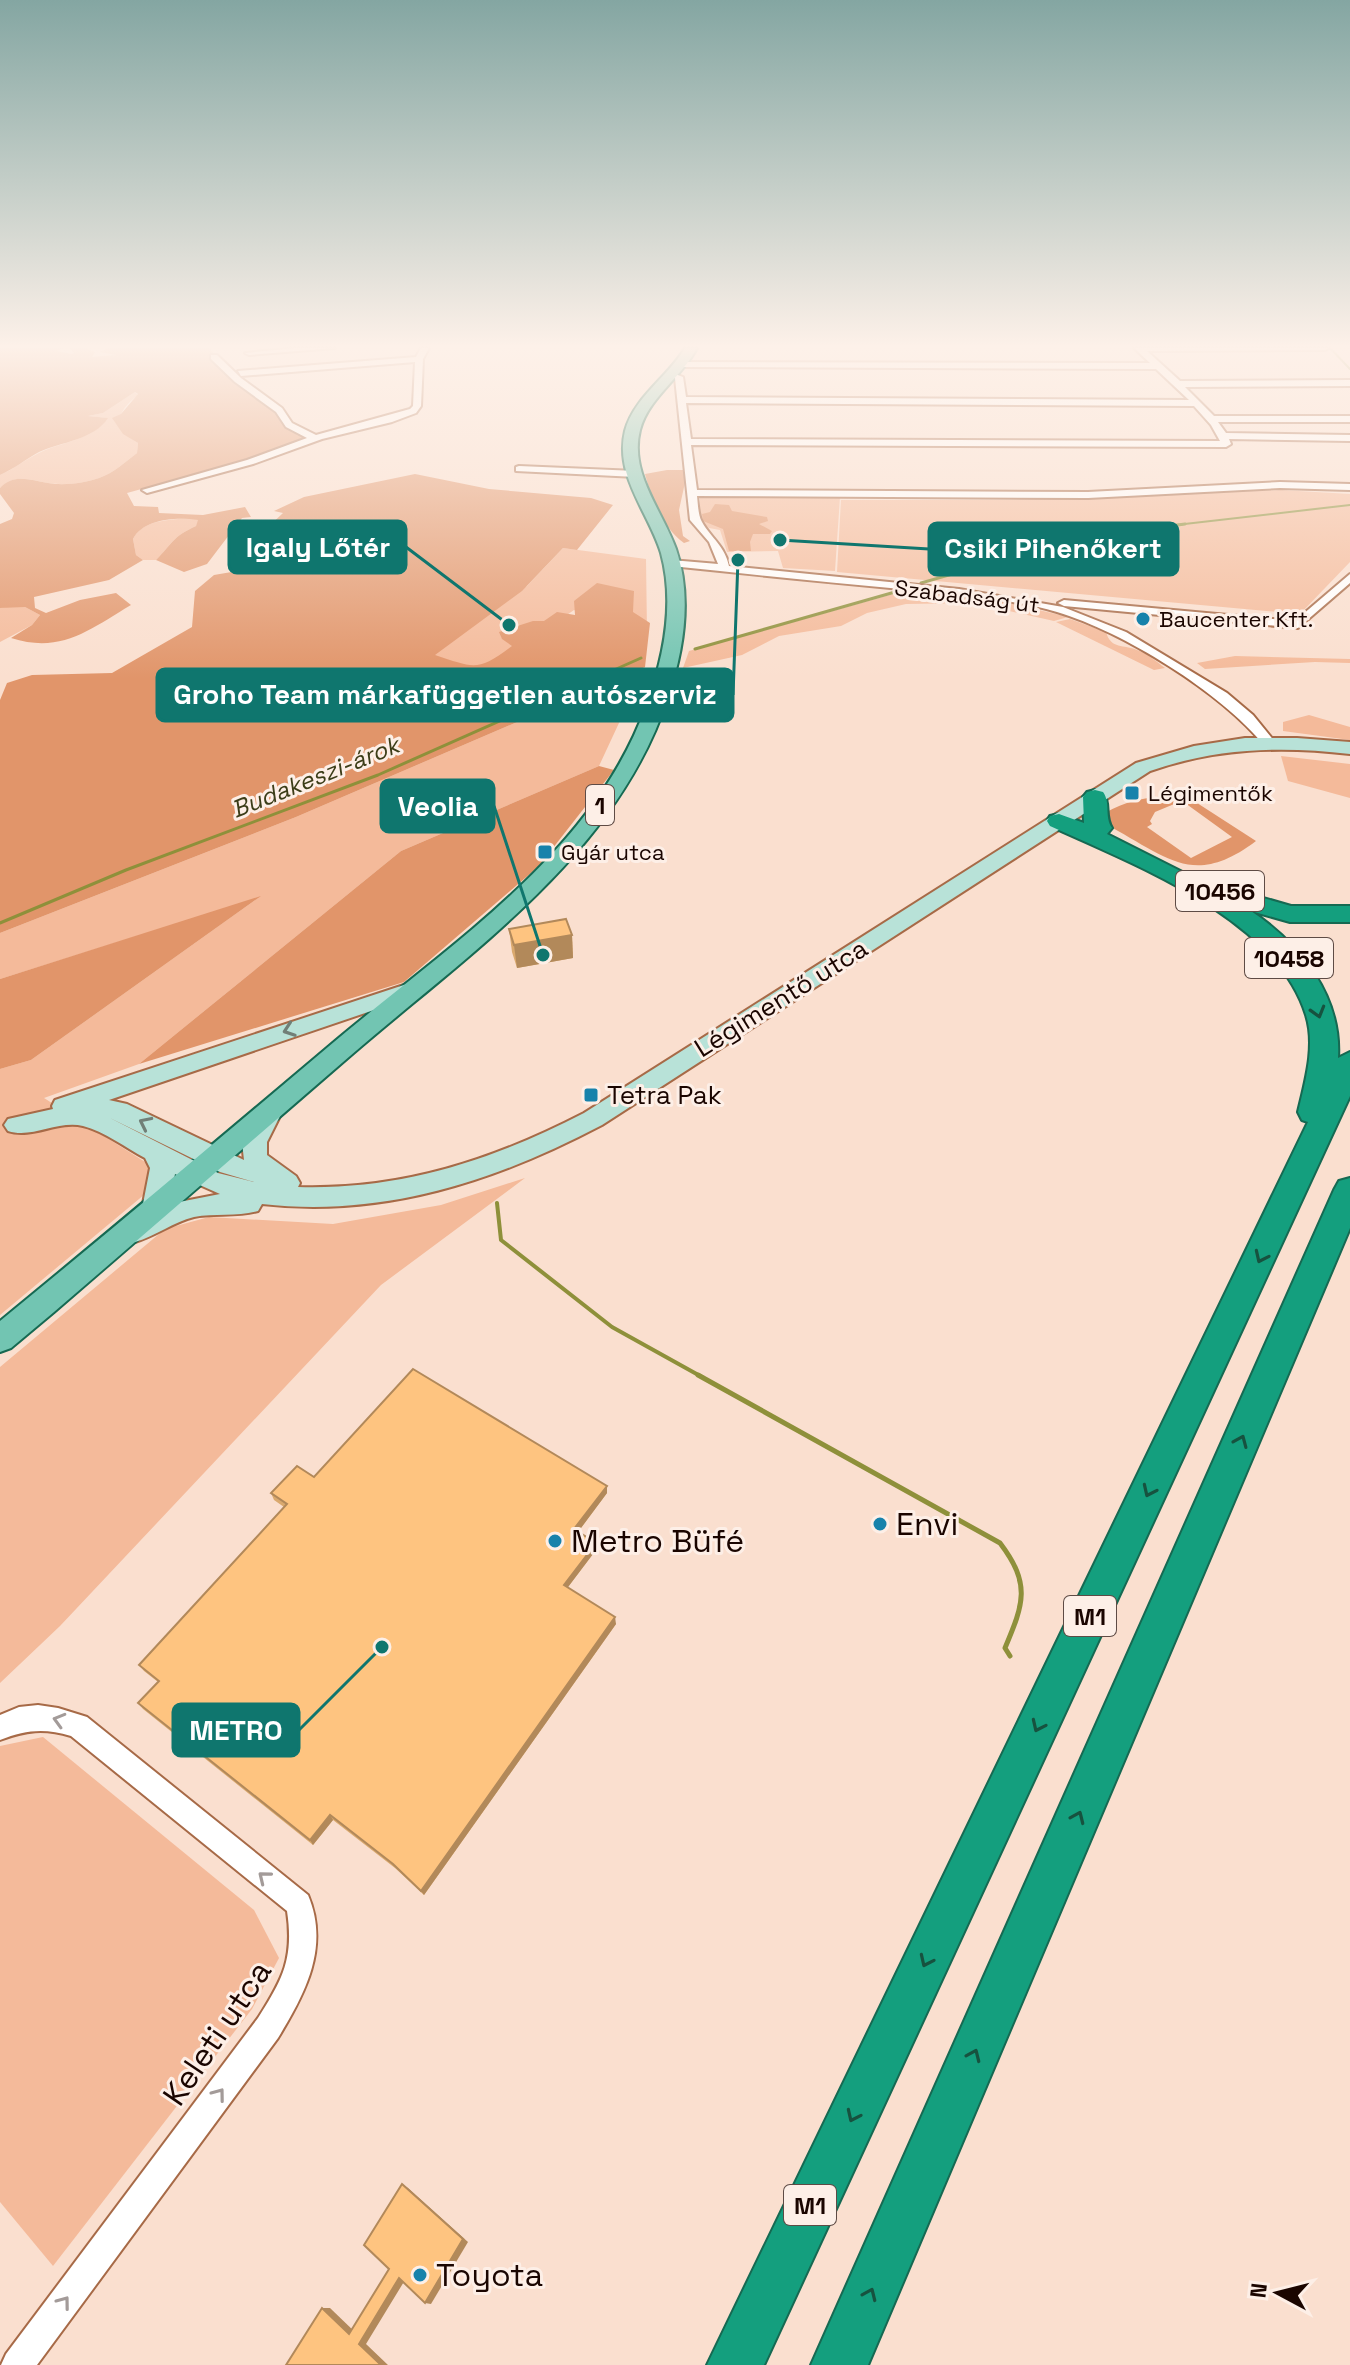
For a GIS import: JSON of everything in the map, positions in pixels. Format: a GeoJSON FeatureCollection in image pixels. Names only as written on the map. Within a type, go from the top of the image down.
{"type":"FeatureCollection","features":[{"type":"Feature","properties":{"kind":"highway"},"geometry":{"type":"LineString","coordinates":[[1071,826],[1095,821],[1095,797]]}},
{"type":"Feature","properties":{"kind":"highway","name":"10456"},"geometry":{"type":"LineString","coordinates":[[1071,826],[1258,907],[1305,915],[1350,914]]}},
{"type":"Feature","properties":{"kind":"highway","name":"10458"},"geometry":{"type":"LineString","coordinates":[[1071,826],[1187,884],[1237,913],[1273,942],[1304,979],[1320,1015],[1324,1045],[1319,1085],[1295,1186]]}},
{"type":"Feature","properties":{"kind":"highway","name":"M1"},"geometry":{"type":"LineString","coordinates":[[735,2365],[1295,1186],[1350,1062]]}},
{"type":"Feature","properties":{"kind":"highway","name":"M1"},"geometry":{"type":"LineString","coordinates":[[839,2365],[1350,1190]]}},
{"type":"Feature","properties":{"kind":"main road","name":"1"},"geometry":{"type":"LineString","coordinates":[[0,1339],[416,988],[530,887],[622,776],[648,726],[670,654],[675,604],[671,563],[632,458]]}},
{"type":"Feature","properties":{"kind":"main road"},"geometry":{"type":"LineString","coordinates":[[1095,797],[1143,767],[1188,751],[1269,742],[1350,748]]}},
{"type":"Feature","properties":{"kind":"main road","name":"Légimentő utca"},"geometry":{"type":"LineString","coordinates":[[205,1166],[230,1188],[274,1197],[353,1197],[460,1179],[539,1148],[593,1119],[1071,826]]}},
{"type":"Feature","properties":{"kind":"main road"},"geometry":{"type":"LineString","coordinates":[[8,1128],[64,1106],[416,988]]}},
{"type":"Feature","properties":{"kind":"main road"},"geometry":{"type":"LineString","coordinates":[[339,1013],[356,1020],[364,1030]]}},
{"type":"Feature","properties":{"kind":"main road"},"geometry":{"type":"LineString","coordinates":[[64,1106],[110,1107],[205,1166]]}},
{"type":"Feature","properties":{"kind":"main road"},"geometry":{"type":"LineString","coordinates":[[270,1112],[253,1144],[252,1153],[260,1167],[293,1185]]}},
{"type":"Feature","properties":{"kind":"main road"},"geometry":{"type":"LineString","coordinates":[[8,1128],[60,1117],[87,1117],[155,1153],[353,1197]]}},
{"type":"Feature","properties":{"kind":"main road"},"geometry":{"type":"LineString","coordinates":[[155,1153],[163,1168],[155,1209]]}},
{"type":"Feature","properties":{"kind":"main road"},"geometry":{"type":"LineString","coordinates":[[114,1245],[158,1218],[208,1203],[260,1204],[353,1197]]}},
{"type":"Feature","properties":{"kind":"street"},"geometry":{"type":"LineString","coordinates":[[147,490],[260,458]]}},
{"type":"Feature","properties":{"kind":"street"},"geometry":{"type":"LineString","coordinates":[[687,458],[697,526],[713,541],[721,554],[724,568]]}},
{"type":"Feature","properties":{"kind":"street"},"geometry":{"type":"LineString","coordinates":[[519,469],[636,474]]}},
{"type":"Feature","properties":{"kind":"street"},"geometry":{"type":"LineString","coordinates":[[690,493],[1088,495],[1280,485],[1350,487]]}},
{"type":"Feature","properties":{"kind":"street","name":"Szabadság út"},"geometry":{"type":"LineString","coordinates":[[671,563],[1038,603],[1081,616],[1141,644],[1223,696],[1249,718],[1269,742]]}},
{"type":"Feature","properties":{"kind":"street"},"geometry":{"type":"LineString","coordinates":[[1038,603],[1045,601],[1298,625],[1350,577]]}},
{"type":"Feature","properties":{"kind":"street","name":"Keleti utca"},"geometry":{"type":"LineString","coordinates":[[0,1728],[15,1719],[50,1716],[78,1726],[299,1904],[306,1939],[298,1980],[268,2028],[17,2365]]}},
{"type":"Feature","properties":{"kind":"shaded area"},"geometry":{"type":"Polygon","coordinates":[[[0,458],[29,458],[10,470],[0,475],[0,458]]]}},
{"type":"Feature","properties":{"kind":"shaded area"},"geometry":{"type":"Polygon","coordinates":[[[29,458],[130,458],[104,476],[81,483],[54,484],[17,479],[0,488],[0,475],[29,458]]]}},
{"type":"Feature","properties":{"kind":"shaded area"},"geometry":{"type":"Polygon","coordinates":[[[130,458],[252,458],[127,493],[134,506],[158,507],[159,513],[203,515],[245,507],[251,517],[242,518],[207,564],[184,572],[156,560],[177,537],[196,526],[198,520],[172,519],[145,527],[133,539],[136,555],[143,560],[109,580],[34,597],[35,608],[46,613],[80,600],[116,593],[131,605],[88,631],[60,641],[45,643],[11,638],[32,625],[40,615],[25,607],[0,608],[0,524],[12,519],[14,513],[0,494],[0,488],[17,479],[54,484],[81,483],[114,470],[130,458]]]}},
{"type":"Feature","properties":{"kind":"shaded area"},"geometry":{"type":"Polygon","coordinates":[[[684,470],[686,478],[679,510],[683,536],[690,541],[684,543],[659,512],[645,474],[684,470]]]}},
{"type":"Feature","properties":{"kind":"shaded area"},"geometry":{"type":"Polygon","coordinates":[[[415,474],[489,489],[591,498],[613,505],[577,550],[563,548],[522,591],[435,655],[468,665],[483,664],[512,646],[502,639],[499,632],[533,621],[544,621],[557,612],[575,615],[574,601],[597,583],[634,591],[633,612],[650,623],[645,667],[296,817],[0,933],[0,700],[7,683],[32,675],[112,673],[192,627],[195,591],[214,575],[249,569],[269,556],[257,544],[264,531],[283,513],[274,511],[304,497],[415,474]]]}},
{"type":"Feature","properties":{"kind":"shaded area"},"geometry":{"type":"Polygon","coordinates":[[[1281,490],[1350,494],[1350,562],[1300,614],[837,572],[841,500],[1010,500],[1281,490]]]}},
{"type":"Feature","properties":{"kind":"shaded area"},"geometry":{"type":"Polygon","coordinates":[[[700,496],[840,497],[835,571],[783,568],[778,551],[727,552],[720,530],[709,528],[700,521],[700,496]]]}},
{"type":"Feature","properties":{"kind":"shaded area"},"geometry":{"type":"Polygon","coordinates":[[[715,504],[729,505],[732,511],[767,517],[768,521],[759,524],[772,531],[770,534],[753,534],[751,551],[729,551],[723,529],[703,521],[702,514],[710,512],[715,504]]]}},
{"type":"Feature","properties":{"kind":"shaded area"},"geometry":{"type":"Polygon","coordinates":[[[190,518],[199,520],[196,526],[177,537],[156,560],[143,560],[136,555],[133,539],[143,528],[158,522],[190,518]]]}},
{"type":"Feature","properties":{"kind":"shaded area"},"geometry":{"type":"Polygon","coordinates":[[[563,548],[646,559],[647,632],[574,610],[479,676],[412,655],[527,586],[563,548]]]}},
{"type":"Feature","properties":{"kind":"shaded area"},"geometry":{"type":"Polygon","coordinates":[[[904,591],[1002,601],[1068,617],[1054,621],[973,603],[906,604],[867,613],[841,626],[779,636],[742,655],[683,668],[689,651],[904,591]]]}},
{"type":"Feature","properties":{"kind":"shaded area"},"geometry":{"type":"Polygon","coordinates":[[[25,607],[40,615],[32,625],[0,642],[0,608],[25,607]]]}},
{"type":"Feature","properties":{"kind":"shaded area"},"geometry":{"type":"Polygon","coordinates":[[[1070,619],[1106,632],[1111,642],[1141,651],[1165,668],[1154,670],[1056,622],[1070,619]]]}},
{"type":"Feature","properties":{"kind":"shaded area"},"geometry":{"type":"Polygon","coordinates":[[[1235,656],[1350,659],[1350,663],[1315,662],[1205,669],[1197,663],[1235,656]]]}},
{"type":"Feature","properties":{"kind":"shaded area"},"geometry":{"type":"Polygon","coordinates":[[[645,667],[599,766],[401,851],[139,1064],[44,1098],[153,1167],[145,1194],[0,1315],[0,1069],[31,1060],[258,898],[0,979],[0,933],[296,817],[645,667]]]}},
{"type":"Feature","properties":{"kind":"shaded area"},"geometry":{"type":"Polygon","coordinates":[[[1309,715],[1350,727],[1350,740],[1283,731],[1283,722],[1309,715]]]}},
{"type":"Feature","properties":{"kind":"shaded area"},"geometry":{"type":"Polygon","coordinates":[[[1281,756],[1350,764],[1350,798],[1288,781],[1281,756]]]}},
{"type":"Feature","properties":{"kind":"shaded area"},"geometry":{"type":"Polygon","coordinates":[[[599,766],[614,770],[538,867],[404,982],[139,1064],[401,851],[599,766]]]}},
{"type":"Feature","properties":{"kind":"shaded area"},"geometry":{"type":"Polygon","coordinates":[[[1165,795],[1179,802],[1155,812],[1150,821],[1152,824],[1147,827],[1191,858],[1232,837],[1185,803],[1194,801],[1256,841],[1216,863],[1199,865],[1166,858],[1111,827],[1105,813],[1127,803],[1165,795]]]}},
{"type":"Feature","properties":{"kind":"shaded area"},"geometry":{"type":"Polygon","coordinates":[[[261,896],[31,1060],[0,1069],[0,979],[261,896]]]}},
{"type":"Feature","properties":{"kind":"shaded area"},"geometry":{"type":"Polygon","coordinates":[[[525,1178],[381,1285],[60,1626],[0,1683],[0,1367],[165,1229],[209,1217],[333,1224],[441,1205],[525,1178]]]}},
{"type":"Feature","properties":{"kind":"shaded area"},"geometry":{"type":"Polygon","coordinates":[[[43,1737],[254,1910],[279,1958],[252,2009],[53,2266],[0,2202],[0,1746],[43,1737]]]}},
{"type":"Feature","properties":{"kind":"building"},"geometry":{"type":"Polygon","coordinates":[[[566,919],[572,935],[514,945],[509,929],[566,919]]]}},
{"type":"Feature","properties":{"kind":"building"},"geometry":{"type":"Polygon","coordinates":[[[413,1369],[607,1486],[574,1529],[596,1543],[564,1585],[615,1617],[421,1891],[393,1864],[330,1815],[310,1840],[138,1703],[159,1681],[139,1665],[287,1504],[271,1493],[297,1466],[314,1477],[413,1369]]]}},
{"type":"Feature","properties":{"kind":"building","name":"Toyota"},"geometry":{"type":"Polygon","coordinates":[[[402,2184],[463,2239],[425,2303],[399,2278],[359,2344],[381,2365],[286,2365],[322,2308],[349,2334],[389,2269],[364,2245],[402,2184]]]}},
{"type":"Feature","properties":{"kind":"waterway","name":"Budakeszi-árok"},"geometry":{"type":"LineString","coordinates":[[1167,526],[1350,505]]}},
{"type":"Feature","properties":{"kind":"waterway","name":"Budakeszi-árok"},"geometry":{"type":"LineString","coordinates":[[921,583],[1084,541],[1185,524]]}},
{"type":"Feature","properties":{"kind":"waterway","name":"Budakeszi-árok"},"geometry":{"type":"LineString","coordinates":[[695,649],[895,592]]}},
{"type":"Feature","properties":{"kind":"waterway","name":"Budakeszi-árok"},"geometry":{"type":"LineString","coordinates":[[0,923],[126,870],[378,775],[641,658]]}},
{"type":"Feature","properties":{"kind":"waterway"},"geometry":{"type":"LineString","coordinates":[[497,1203],[501,1240],[612,1327],[702,1377]]}},
{"type":"Feature","properties":{"kind":"waterway"},"geometry":{"type":"LineString","coordinates":[[698,1375],[1000,1543],[1017,1570],[1020,1582],[1020,1606],[1005,1648],[1010,1656]]}},
{"type":"Feature","properties":{"kind":"place","name":"Csiki Pihenőkert"},"geometry":{"type":"Point","coordinates":[780,540]}},
{"type":"Feature","properties":{"kind":"place","name":"Groho Team márkafüggetlen autószerviz"},"geometry":{"type":"Point","coordinates":[738,560]}},
{"type":"Feature","properties":{"kind":"place","name":"Baucenter Kft."},"geometry":{"type":"Point","coordinates":[1143,619]}},
{"type":"Feature","properties":{"kind":"place","name":"Igaly Lőtér"},"geometry":{"type":"Point","coordinates":[509,625]}},
{"type":"Feature","properties":{"kind":"place","name":"Légimentők"},"geometry":{"type":"Point","coordinates":[1132,793]}},
{"type":"Feature","properties":{"kind":"place","name":"Gyár utca"},"geometry":{"type":"Point","coordinates":[545,852]}},
{"type":"Feature","properties":{"kind":"place","name":"Veolia"},"geometry":{"type":"Point","coordinates":[543,955]}},
{"type":"Feature","properties":{"kind":"place","name":"Tetra Pak"},"geometry":{"type":"Point","coordinates":[591,1095]}},
{"type":"Feature","properties":{"kind":"place","name":"Envi"},"geometry":{"type":"Point","coordinates":[880,1524]}},
{"type":"Feature","properties":{"kind":"place","name":"Metro Büfé"},"geometry":{"type":"Point","coordinates":[555,1541]}},
{"type":"Feature","properties":{"kind":"place","name":"METRO"},"geometry":{"type":"Point","coordinates":[382,1647]}},
{"type":"Feature","properties":{"kind":"place","name":"Toyota"},"geometry":{"type":"Point","coordinates":[420,2275]}}]}
